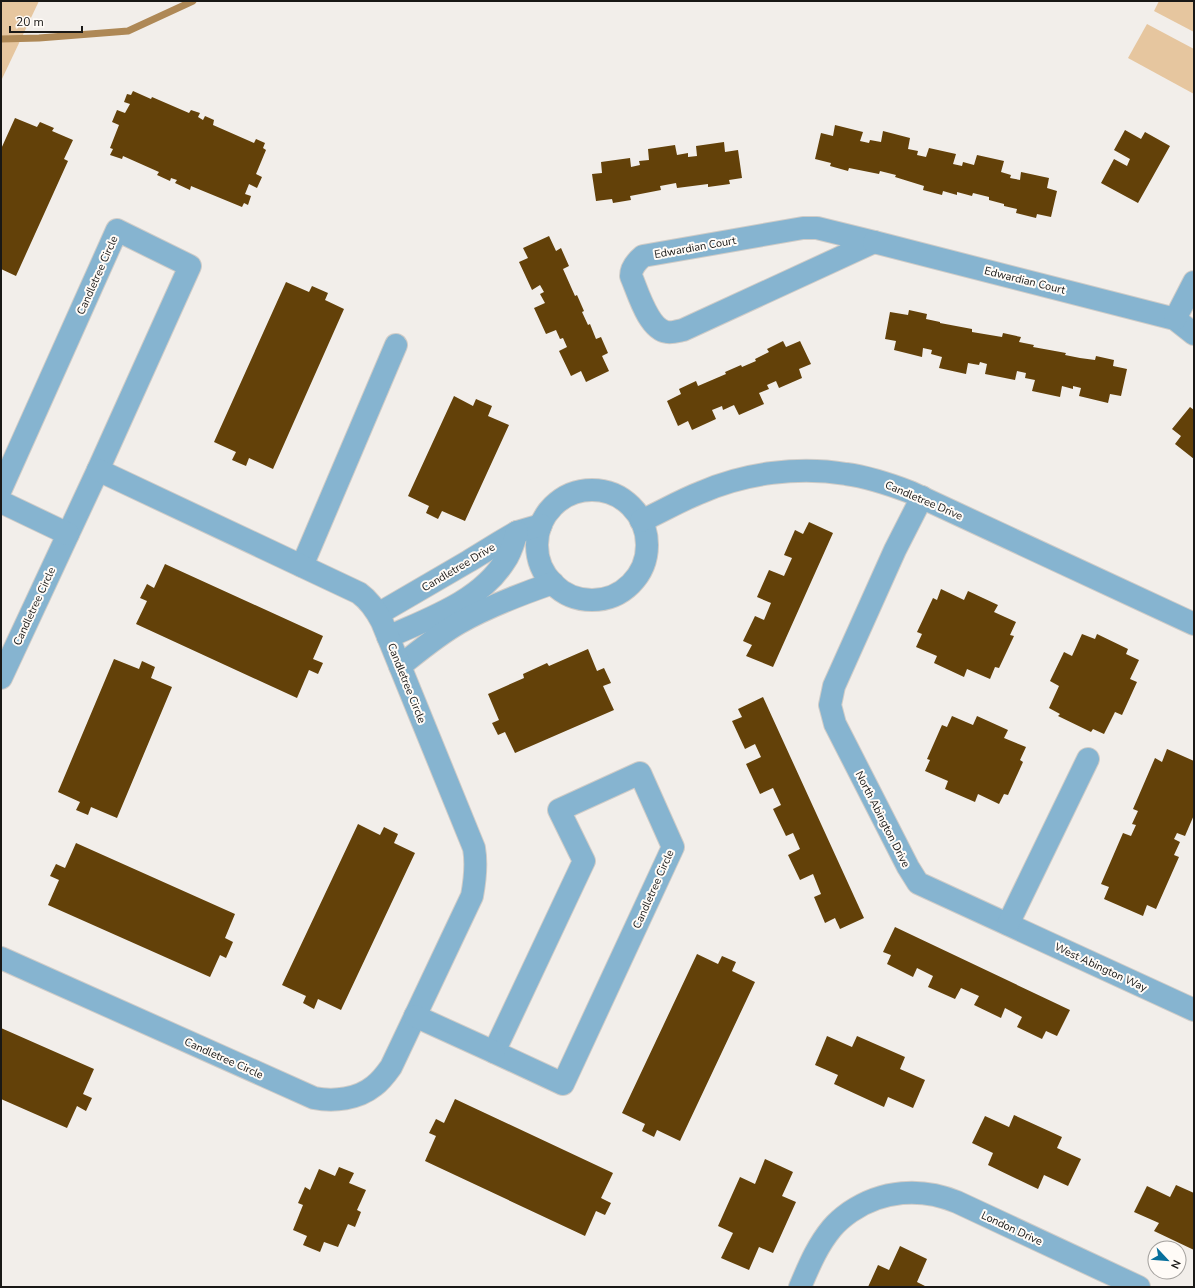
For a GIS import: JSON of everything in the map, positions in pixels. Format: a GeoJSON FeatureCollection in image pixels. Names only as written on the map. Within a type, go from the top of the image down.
{"type":"FeatureCollection","features":[{"type":"Feature","properties":{"kind":"street","name":"Edwardian Court"},"geometry":{"type":"LineString","coordinates":[[874,242],[683,330],[673,332],[660,330],[652,323],[631,276],[631,272],[636,262],[643,256],[803,228],[817,228],[874,242],[1175,319]]}},
{"type":"Feature","properties":{"kind":"street","name":"Candletree Circle"},"geometry":{"type":"LineString","coordinates":[[1,489],[116,230],[190,266],[98,470],[1,678]]}},
{"type":"Feature","properties":{"kind":"street"},"geometry":{"type":"LineString","coordinates":[[1194,282],[1175,319],[1194,334]]}},
{"type":"Feature","properties":{"kind":"street"},"geometry":{"type":"LineString","coordinates":[[302,566],[396,345]]}},
{"type":"Feature","properties":{"kind":"street","name":"Candletree Circle"},"geometry":{"type":"LineString","coordinates":[[1,958],[314,1098],[323,1100],[339,1099],[357,1095],[373,1087],[391,1067],[472,896],[476,860],[474,848],[388,637],[378,614],[369,601],[359,593],[98,470]]}},
{"type":"Feature","properties":{"kind":"street","name":"Candletree Drive"},"geometry":{"type":"LineString","coordinates":[[641,521],[702,491],[745,478],[778,472],[800,471],[845,474],[867,478],[890,484],[922,497],[1194,624]]}},
{"type":"Feature","properties":{"kind":"street"},"geometry":{"type":"LineString","coordinates":[[599,490],[616,496],[631,506],[641,521],[646,539],[645,557],[638,574],[627,588],[611,597],[593,600],[575,598],[559,590],[547,577],[539,560],[537,542],[541,525],[550,509],[564,497],[581,491],[599,490]]}},
{"type":"Feature","properties":{"kind":"street","name":"North Abington Drive"},"geometry":{"type":"LineString","coordinates":[[922,497],[895,550],[834,686],[830,701],[830,709],[838,731],[908,867],[918,883],[1008,924]]}},
{"type":"Feature","properties":{"kind":"street"},"geometry":{"type":"LineString","coordinates":[[1,502],[68,534]]}},
{"type":"Feature","properties":{"kind":"street","name":"Candletree Drive"},"geometry":{"type":"LineString","coordinates":[[378,614],[517,532],[541,525]]}},
{"type":"Feature","properties":{"kind":"street"},"geometry":{"type":"LineString","coordinates":[[388,637],[436,616],[483,588],[506,560],[517,532]]}},
{"type":"Feature","properties":{"kind":"street"},"geometry":{"type":"LineString","coordinates":[[400,666],[427,643],[459,623],[493,606],[552,583]]}},
{"type":"Feature","properties":{"kind":"street"},"geometry":{"type":"LineString","coordinates":[[1008,924],[1088,759]]}},
{"type":"Feature","properties":{"kind":"street","name":"Candletree Circle"},"geometry":{"type":"LineString","coordinates":[[415,1016],[563,1084],[673,847],[640,773],[559,810],[584,861],[494,1052]]}},
{"type":"Feature","properties":{"kind":"street","name":"West Abington Way"},"geometry":{"type":"LineString","coordinates":[[1008,924],[1194,1010]]}},
{"type":"Feature","properties":{"kind":"street","name":"London Drive"},"geometry":{"type":"LineString","coordinates":[[800,1287],[817,1251],[832,1227],[840,1219],[859,1206],[879,1197],[914,1192],[947,1198],[1139,1287]]}},
{"type":"Feature","properties":{"kind":"shaded area"},"geometry":{"type":"Polygon","coordinates":[[[1,1],[39,1],[1,81],[1,1]]]}},
{"type":"Feature","properties":{"kind":"shaded area"},"geometry":{"type":"Polygon","coordinates":[[[1159,1],[1194,1],[1194,32],[1154,11],[1159,1]]]}},
{"type":"Feature","properties":{"kind":"shaded area"},"geometry":{"type":"Polygon","coordinates":[[[1147,24],[1194,49],[1194,94],[1128,58],[1147,24]]]}},
{"type":"Feature","properties":{"kind":"building"},"geometry":{"type":"Polygon","coordinates":[[[133,91],[151,99],[152,97],[189,113],[191,110],[200,113],[198,117],[203,120],[205,116],[214,120],[213,125],[254,143],[256,139],[265,143],[263,148],[266,150],[256,174],[262,177],[257,188],[249,184],[245,194],[251,196],[248,205],[244,203],[242,207],[191,186],[190,190],[175,183],[177,180],[171,178],[170,181],[157,175],[159,172],[123,156],[122,159],[110,155],[113,149],[110,148],[119,125],[112,122],[117,110],[125,113],[130,104],[124,102],[127,94],[131,95],[133,91]]]}},
{"type":"Feature","properties":{"kind":"building"},"geometry":{"type":"Polygon","coordinates":[[[15,118],[37,127],[40,122],[54,128],[52,131],[73,140],[64,159],[68,161],[16,276],[1,269],[1,149],[15,118]]]}},
{"type":"Feature","properties":{"kind":"building"},"geometry":{"type":"Polygon","coordinates":[[[835,125],[863,132],[860,141],[869,143],[870,140],[881,142],[883,131],[910,138],[908,149],[918,151],[917,155],[926,157],[929,148],[956,154],[953,164],[962,166],[963,162],[974,165],[977,155],[1004,161],[1001,172],[1011,175],[1010,178],[1020,180],[1021,172],[1049,178],[1047,188],[1057,191],[1051,217],[1037,214],[1036,218],[1016,213],[1017,209],[989,200],[989,197],[973,193],[972,196],[957,192],[957,195],[943,191],[942,195],[923,190],[924,186],[895,177],[896,175],[880,171],[879,174],[849,168],[848,171],[830,166],[831,163],[815,159],[821,133],[833,136],[835,125]]]}},
{"type":"Feature","properties":{"kind":"building"},"geometry":{"type":"Polygon","coordinates":[[[1125,130],[1141,139],[1145,132],[1170,146],[1138,203],[1101,183],[1114,159],[1127,166],[1130,159],[1114,150],[1125,130]]]}},
{"type":"Feature","properties":{"kind":"building"},"geometry":{"type":"Polygon","coordinates":[[[724,142],[725,152],[738,150],[742,178],[729,180],[730,184],[708,187],[708,184],[677,188],[676,183],[660,186],[661,190],[630,196],[631,200],[613,203],[612,199],[596,201],[592,174],[602,173],[601,162],[630,158],[631,167],[640,165],[639,161],[649,160],[648,149],[675,145],[677,155],[688,153],[688,157],[697,156],[696,146],[724,142]]]}},
{"type":"Feature","properties":{"kind":"building"},"geometry":{"type":"Polygon","coordinates":[[[549,236],[556,251],[561,248],[569,266],[563,269],[575,296],[577,295],[584,311],[582,312],[588,325],[590,324],[596,339],[601,337],[608,353],[602,356],[609,371],[586,382],[581,371],[571,376],[559,351],[567,347],[563,338],[560,339],[556,330],[546,334],[534,308],[545,303],[540,294],[544,292],[540,285],[532,290],[519,262],[528,258],[523,248],[549,236]]]}},
{"type":"Feature","properties":{"kind":"building"},"geometry":{"type":"Polygon","coordinates":[[[286,282],[309,292],[312,286],[328,293],[325,300],[344,309],[273,469],[249,458],[246,466],[232,460],[236,452],[214,442],[286,282]]]}},
{"type":"Feature","properties":{"kind":"building"},"geometry":{"type":"Polygon","coordinates":[[[909,310],[927,314],[926,319],[972,329],[972,332],[1002,337],[1003,333],[1021,337],[1019,342],[1034,345],[1033,347],[1066,353],[1065,355],[1095,360],[1096,356],[1114,360],[1113,366],[1127,369],[1121,396],[1110,394],[1108,403],[1079,396],[1081,388],[1073,386],[1073,389],[1062,386],[1060,397],[1032,391],[1035,380],[1025,378],[1026,373],[1017,371],[1015,380],[985,374],[987,364],[980,362],[979,365],[968,363],[966,374],[939,368],[942,357],[931,354],[932,350],[923,348],[922,357],[894,350],[896,341],[885,339],[890,312],[908,315],[909,310]]]}},
{"type":"Feature","properties":{"kind":"building"},"geometry":{"type":"Polygon","coordinates":[[[783,341],[786,347],[800,341],[811,364],[799,369],[802,378],[779,388],[776,381],[767,385],[769,389],[759,393],[764,404],[739,415],[734,405],[723,410],[722,406],[712,410],[716,419],[692,430],[688,421],[678,426],[667,401],[681,394],[679,389],[696,381],[698,386],[726,374],[725,372],[741,365],[742,367],[756,361],[755,359],[769,352],[767,349],[783,341]]]}},
{"type":"Feature","properties":{"kind":"building"},"geometry":{"type":"Polygon","coordinates":[[[454,396],[473,406],[476,399],[492,406],[488,416],[509,425],[465,521],[442,511],[438,519],[426,513],[429,506],[408,496],[454,396]]]}},
{"type":"Feature","properties":{"kind":"building"},"geometry":{"type":"Polygon","coordinates":[[[1190,407],[1194,410],[1194,459],[1175,444],[1181,436],[1172,429],[1190,407]]]}},
{"type":"Feature","properties":{"kind":"building"},"geometry":{"type":"Polygon","coordinates":[[[809,522],[833,533],[773,667],[746,656],[752,645],[743,641],[755,616],[764,620],[771,603],[757,597],[769,570],[784,576],[792,558],[784,555],[795,530],[803,534],[809,522]]]}},
{"type":"Feature","properties":{"kind":"building"},"geometry":{"type":"Polygon","coordinates":[[[165,564],[323,636],[313,659],[323,663],[318,674],[309,670],[297,698],[136,624],[147,601],[140,598],[147,584],[154,588],[165,564]]]}},
{"type":"Feature","properties":{"kind":"building"},"geometry":{"type":"Polygon","coordinates":[[[941,589],[964,600],[968,591],[998,605],[994,612],[1016,622],[1010,635],[1014,636],[999,668],[995,667],[990,679],[967,669],[964,677],[934,663],[937,656],[916,647],[922,634],[917,632],[933,598],[937,600],[941,589]]]}},
{"type":"Feature","properties":{"kind":"building"},"geometry":{"type":"Polygon","coordinates":[[[1082,634],[1095,639],[1097,634],[1128,649],[1126,654],[1139,660],[1130,679],[1137,682],[1122,715],[1115,712],[1104,734],[1093,729],[1091,732],[1058,716],[1060,714],[1049,708],[1059,686],[1050,681],[1064,652],[1072,656],[1082,634]]]}},
{"type":"Feature","properties":{"kind":"building"},"geometry":{"type":"Polygon","coordinates":[[[588,649],[597,671],[604,668],[611,683],[603,686],[614,710],[515,753],[505,732],[498,735],[492,723],[499,720],[488,694],[524,678],[523,674],[547,663],[549,666],[588,649]]]}},
{"type":"Feature","properties":{"kind":"building"},"geometry":{"type":"Polygon","coordinates":[[[114,659],[139,669],[142,661],[155,667],[151,678],[172,687],[117,818],[91,807],[88,815],[76,810],[80,802],[58,792],[114,659]]]}},
{"type":"Feature","properties":{"kind":"building"},"geometry":{"type":"Polygon","coordinates":[[[763,697],[864,918],[840,929],[835,918],[825,923],[814,897],[821,894],[813,874],[800,880],[788,855],[800,849],[793,833],[786,836],[773,809],[781,805],[773,788],[760,794],[746,764],[761,757],[755,744],[745,749],[732,721],[742,717],[738,709],[763,697]]]}},
{"type":"Feature","properties":{"kind":"building"},"geometry":{"type":"Polygon","coordinates":[[[952,716],[973,725],[977,716],[1008,730],[1004,738],[1026,747],[1020,760],[1023,762],[1008,795],[1004,794],[999,804],[978,794],[975,802],[945,789],[948,781],[925,771],[930,760],[927,759],[942,725],[947,727],[952,716]]]}},
{"type":"Feature","properties":{"kind":"building"},"geometry":{"type":"Polygon","coordinates":[[[1167,749],[1194,761],[1194,815],[1185,836],[1177,833],[1174,839],[1180,842],[1174,855],[1179,857],[1156,909],[1147,905],[1143,916],[1104,899],[1109,887],[1101,884],[1123,833],[1131,836],[1136,825],[1132,824],[1138,811],[1133,809],[1155,758],[1162,762],[1167,749]]]}},
{"type":"Feature","properties":{"kind":"building"},"geometry":{"type":"Polygon","coordinates":[[[358,824],[380,835],[384,827],[398,834],[394,843],[415,853],[341,1010],[318,999],[314,1009],[303,1003],[306,996],[282,985],[358,824]]]}},
{"type":"Feature","properties":{"kind":"building"},"geometry":{"type":"Polygon","coordinates":[[[76,843],[235,914],[225,938],[233,942],[226,958],[220,955],[210,977],[48,905],[59,880],[50,876],[56,864],[65,868],[76,843]]]}},
{"type":"Feature","properties":{"kind":"building"},"geometry":{"type":"Polygon","coordinates":[[[895,927],[1070,1010],[1057,1036],[1046,1031],[1042,1039],[1017,1027],[1022,1017],[1005,1008],[1001,1018],[974,1005],[979,996],[961,988],[955,999],[928,987],[933,976],[917,968],[913,977],[887,964],[891,955],[883,952],[895,927]]]}},
{"type":"Feature","properties":{"kind":"building"},"geometry":{"type":"Polygon","coordinates":[[[697,954],[718,964],[722,956],[736,962],[732,971],[755,982],[680,1141],[657,1130],[654,1137],[642,1131],[645,1124],[622,1113],[697,954]]]}},
{"type":"Feature","properties":{"kind":"building"},"geometry":{"type":"Polygon","coordinates":[[[1,1028],[94,1069],[83,1094],[92,1098],[86,1111],[77,1106],[67,1128],[1,1099],[1,1028]]]}},
{"type":"Feature","properties":{"kind":"building"},"geometry":{"type":"Polygon","coordinates":[[[827,1036],[852,1047],[857,1036],[905,1057],[900,1069],[925,1080],[913,1108],[888,1097],[884,1107],[834,1084],[838,1075],[815,1065],[827,1036]]]}},
{"type":"Feature","properties":{"kind":"building"},"geometry":{"type":"Polygon","coordinates":[[[455,1099],[613,1173],[601,1198],[611,1203],[605,1215],[596,1211],[585,1236],[425,1161],[436,1136],[429,1133],[436,1119],[444,1123],[455,1099]]]}},
{"type":"Feature","properties":{"kind":"building"},"geometry":{"type":"Polygon","coordinates":[[[1014,1115],[1062,1137],[1057,1148],[1081,1159],[1068,1186],[1044,1175],[1038,1189],[988,1165],[993,1153],[972,1143],[985,1116],[1009,1127],[1014,1115]]]}},
{"type":"Feature","properties":{"kind":"building"},"geometry":{"type":"Polygon","coordinates":[[[765,1159],[793,1172],[782,1196],[796,1202],[773,1253],[759,1247],[749,1270],[721,1258],[733,1233],[718,1226],[740,1177],[755,1184],[765,1159]]]}},
{"type":"Feature","properties":{"kind":"building"},"geometry":{"type":"Polygon","coordinates":[[[339,1167],[354,1173],[349,1183],[366,1190],[357,1210],[361,1212],[355,1227],[348,1224],[338,1247],[324,1242],[320,1252],[303,1245],[307,1236],[293,1230],[303,1205],[298,1203],[305,1187],[310,1190],[319,1169],[335,1176],[339,1167]]]}},
{"type":"Feature","properties":{"kind":"building"},"geometry":{"type":"Polygon","coordinates":[[[1176,1185],[1194,1193],[1194,1250],[1187,1247],[1187,1240],[1173,1240],[1154,1231],[1159,1223],[1134,1212],[1147,1186],[1170,1197],[1176,1185]]]}},
{"type":"Feature","properties":{"kind":"building"},"geometry":{"type":"Polygon","coordinates":[[[900,1246],[927,1259],[917,1282],[927,1287],[868,1287],[878,1265],[889,1270],[900,1246]]]}},
{"type":"Feature","properties":{"kind":"waterway"},"geometry":{"type":"LineString","coordinates":[[1,39],[39,38],[128,31],[193,1]]}}]}
